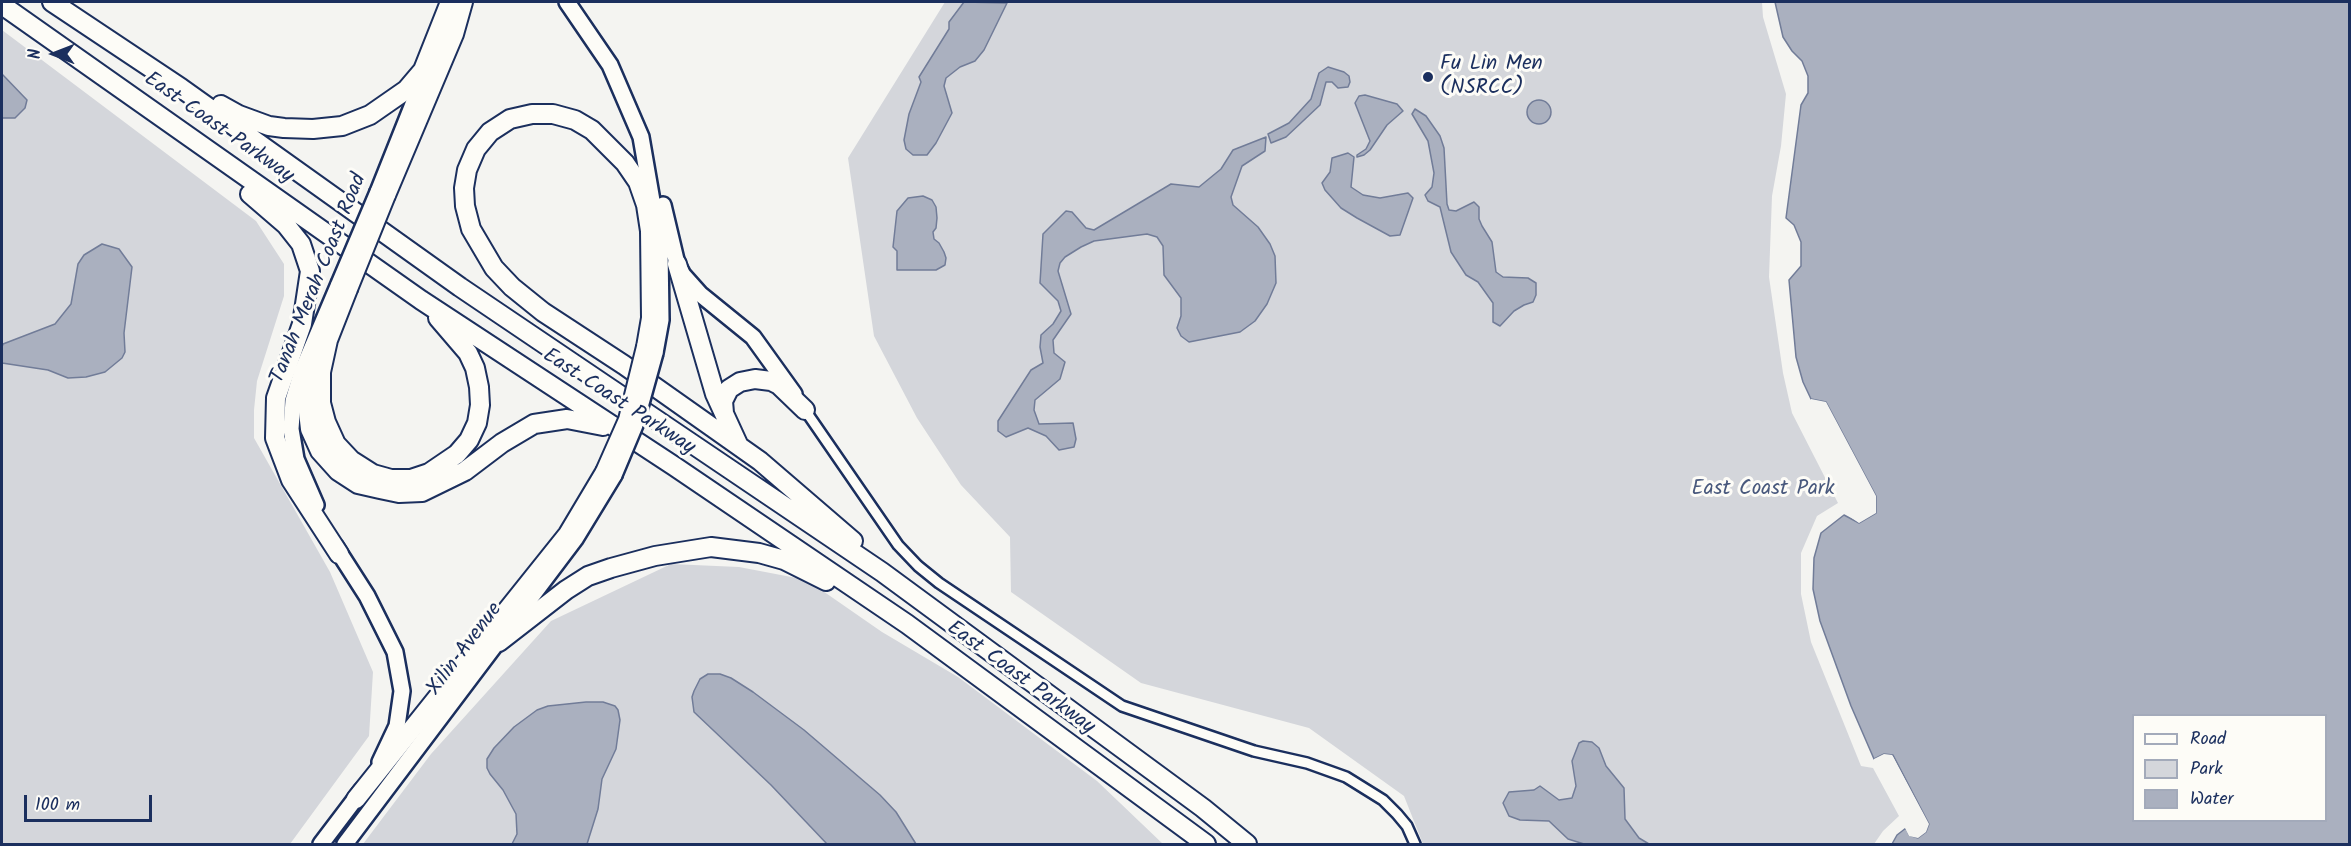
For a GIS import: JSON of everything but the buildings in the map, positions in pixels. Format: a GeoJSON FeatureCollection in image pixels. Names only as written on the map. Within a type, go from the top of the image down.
{"type":"FeatureCollection","features":[{"type":"Feature","properties":{"kind":"highway","name":"East Coast Parkway"},"geometry":{"type":"LineString","coordinates":[[52,2],[181,88],[470,294],[882,572],[1203,808],[1247,844]]}},
{"type":"Feature","properties":{"kind":"highway"},"geometry":{"type":"LineString","coordinates":[[181,88],[192,89],[239,115],[269,126],[313,129],[342,126],[370,115],[389,103],[415,80],[427,61],[451,2]]}},
{"type":"Feature","properties":{"kind":"highway"},"geometry":{"type":"LineString","coordinates":[[421,300],[468,353],[475,368],[479,387],[479,414],[469,440],[446,463],[429,473],[411,479],[391,479],[373,474],[351,460],[336,444],[326,422],[321,402],[321,372],[344,287],[382,194],[454,34],[463,2]]}},
{"type":"Feature","properties":{"kind":"highway","name":"East Coast Parkway"},"geometry":{"type":"LineString","coordinates":[[2,5],[421,300],[879,605],[1206,844]]}},
{"type":"Feature","properties":{"kind":"highway"},"geometry":{"type":"LineString","coordinates":[[51,39],[114,95],[264,204],[286,225],[301,244],[309,272],[307,298],[302,324],[276,398],[274,438],[291,480],[339,554]]}},
{"type":"Feature","properties":{"kind":"highway"},"geometry":{"type":"LineString","coordinates":[[356,800],[568,534],[609,474],[627,420],[650,350],[650,231],[646,205],[638,183],[625,163],[592,130],[574,120],[553,114],[532,114],[510,119],[490,132],[476,149],[467,170],[464,188],[465,206],[471,229],[494,268],[512,287],[543,312],[624,365],[740,446],[862,549],[882,572]]}},
{"type":"Feature","properties":{"kind":"highway"},"geometry":{"type":"LineString","coordinates":[[677,264],[706,365],[725,418],[740,446]]}},
{"type":"Feature","properties":{"kind":"highway"},"geometry":{"type":"LineString","coordinates":[[318,336],[309,372],[307,403],[310,429],[320,452],[338,471],[358,484],[399,494],[422,492],[465,471],[502,443],[534,423],[576,419],[616,429]]}},
{"type":"Feature","properties":{"kind":"highway"},"geometry":{"type":"LineString","coordinates":[[725,418],[723,407],[725,394],[734,385],[748,380],[764,380],[779,386],[805,410]]}},
{"type":"Feature","properties":{"kind":"highway"},"geometry":{"type":"LineString","coordinates":[[499,642],[566,590],[588,576],[611,567],[655,556],[711,547],[759,553],[784,560],[849,595],[879,605]]}},
{"type":"Feature","properties":{"kind":"highway"},"geometry":{"type":"LineString","coordinates":[[1203,808],[1258,844]]}},
{"type":"Feature","properties":{"kind":"main road","name":"Tanah Merah Coast Road"},"geometry":{"type":"LineString","coordinates":[[382,194],[444,27],[451,2]]}},
{"type":"Feature","properties":{"kind":"main road"},"geometry":{"type":"LineString","coordinates":[[567,2],[610,65],[641,137],[659,190],[677,264],[695,289],[753,337],[805,410]]}},
{"type":"Feature","properties":{"kind":"main road"},"geometry":{"type":"LineString","coordinates":[[641,137],[660,248],[661,320],[650,350]]}},
{"type":"Feature","properties":{"kind":"main road","name":"Tanah Merah Coast Road"},"geometry":{"type":"LineString","coordinates":[[344,287],[302,371],[293,401],[291,429],[296,459],[303,478],[339,554],[367,596],[396,651],[402,691],[397,726],[381,760],[356,800]]}},
{"type":"Feature","properties":{"kind":"main road","name":"Xilin Avenue"},"geometry":{"type":"LineString","coordinates":[[345,844],[575,539],[609,474]]}},
{"type":"Feature","properties":{"kind":"main road"},"geometry":{"type":"LineString","coordinates":[[321,844],[356,800]]}},
{"type":"Feature","properties":{"kind":"street"},"geometry":{"type":"LineString","coordinates":[[805,410],[898,545],[918,566],[939,583],[1122,706],[1254,751],[1307,763],[1346,777],[1383,800],[1407,826],[1415,844]]}},
{"type":"Feature","properties":{"kind":"green space","name":"East Coast Park"},"geometry":{"type":"Polygon","coordinates":[[[945,2],[1762,2],[1763,17],[1786,94],[1781,146],[1772,196],[1769,277],[1783,373],[1792,413],[1838,503],[1817,516],[1801,553],[1801,594],[1811,642],[1861,766],[1873,768],[1899,816],[1883,831],[1874,844],[1423,844],[1404,796],[1309,728],[1141,683],[1011,592],[1010,537],[961,485],[917,418],[874,336],[848,158],[945,2]]]}},
{"type":"Feature","properties":{"kind":"green space"},"geometry":{"type":"Polygon","coordinates":[[[2,30],[256,221],[284,264],[284,296],[257,381],[254,438],[330,572],[373,672],[369,736],[290,844],[2,844],[2,30]]]}},
{"type":"Feature","properties":{"kind":"green space"},"geometry":{"type":"Polygon","coordinates":[[[671,564],[739,567],[807,580],[882,632],[958,677],[1097,781],[1163,844],[363,844],[431,754],[551,621],[671,564]]]}},
{"type":"Feature","properties":{"kind":"water"},"geometry":{"type":"Polygon","coordinates":[[[964,2],[1007,3],[984,50],[975,61],[960,67],[946,78],[944,86],[952,113],[936,143],[927,155],[913,155],[906,149],[904,140],[909,114],[921,82],[919,77],[949,29],[949,22],[964,2]]]}},
{"type":"Feature","properties":{"kind":"water"},"geometry":{"type":"Polygon","coordinates":[[[1775,2],[2349,2],[2349,844],[1892,844],[1897,835],[1906,828],[1909,835],[1918,838],[1926,832],[1929,824],[1893,755],[1884,754],[1874,759],[1851,706],[1820,621],[1813,589],[1814,558],[1821,533],[1844,515],[1859,523],[1876,513],[1876,496],[1826,402],[1811,399],[1803,382],[1796,357],[1789,280],[1801,266],[1801,242],[1794,225],[1786,218],[1801,105],[1808,93],[1808,76],[1802,61],[1783,37],[1775,2]]]}},
{"type":"Feature","properties":{"kind":"water"},"geometry":{"type":"Polygon","coordinates":[[[1328,67],[1349,76],[1348,87],[1338,88],[1332,82],[1326,82],[1320,105],[1286,137],[1271,143],[1268,134],[1289,123],[1311,99],[1319,73],[1328,67]]]}},
{"type":"Feature","properties":{"kind":"water"},"geometry":{"type":"Polygon","coordinates":[[[2,74],[27,100],[25,108],[15,118],[2,118],[2,74]]]}},
{"type":"Feature","properties":{"kind":"water"},"geometry":{"type":"Polygon","coordinates":[[[1365,95],[1397,104],[1403,111],[1387,125],[1370,150],[1357,157],[1366,149],[1370,141],[1355,103],[1359,96],[1365,95]]]}},
{"type":"Feature","properties":{"kind":"water"},"geometry":{"type":"Polygon","coordinates":[[[1539,100],[1548,103],[1551,112],[1548,121],[1539,124],[1530,121],[1527,112],[1530,103],[1539,100]]]}},
{"type":"Feature","properties":{"kind":"water"},"geometry":{"type":"Polygon","coordinates":[[[1415,109],[1426,116],[1440,136],[1444,148],[1449,210],[1456,211],[1474,202],[1479,207],[1479,219],[1482,226],[1492,242],[1496,272],[1503,277],[1528,278],[1536,283],[1536,295],[1533,302],[1514,311],[1500,326],[1493,322],[1493,303],[1478,282],[1466,275],[1451,252],[1440,207],[1428,201],[1425,195],[1432,187],[1434,173],[1428,141],[1412,114],[1415,109]]]}},
{"type":"Feature","properties":{"kind":"water"},"geometry":{"type":"Polygon","coordinates":[[[1266,137],[1265,151],[1242,166],[1231,197],[1233,205],[1258,227],[1275,256],[1276,283],[1267,304],[1255,321],[1240,332],[1189,342],[1181,336],[1177,328],[1181,316],[1181,298],[1164,275],[1163,246],[1157,237],[1147,234],[1094,241],[1065,257],[1060,263],[1058,271],[1071,314],[1053,340],[1054,353],[1065,362],[1060,379],[1035,400],[1034,410],[1039,424],[1073,423],[1076,439],[1074,447],[1059,450],[1046,436],[1028,428],[1006,437],[998,431],[998,421],[1031,370],[1043,363],[1040,347],[1041,335],[1053,324],[1061,311],[1058,301],[1040,283],[1043,234],[1066,211],[1072,212],[1086,228],[1094,230],[1171,184],[1199,187],[1221,169],[1233,150],[1266,137]]]}},
{"type":"Feature","properties":{"kind":"water"},"geometry":{"type":"Polygon","coordinates":[[[1348,153],[1354,157],[1351,187],[1363,195],[1380,198],[1408,193],[1413,198],[1400,235],[1390,236],[1357,218],[1341,208],[1325,190],[1322,183],[1330,172],[1332,158],[1348,153]]]}},
{"type":"Feature","properties":{"kind":"water"},"geometry":{"type":"Polygon","coordinates":[[[923,196],[932,200],[936,207],[934,239],[944,252],[945,265],[936,270],[897,270],[897,251],[893,247],[897,211],[908,198],[923,196]]]}},
{"type":"Feature","properties":{"kind":"water"},"geometry":{"type":"Polygon","coordinates":[[[102,244],[119,249],[132,267],[124,333],[125,352],[122,358],[105,372],[86,377],[68,378],[48,370],[2,363],[3,344],[55,324],[71,304],[78,264],[84,255],[102,244]]]}},
{"type":"Feature","properties":{"kind":"water"},"geometry":{"type":"Polygon","coordinates":[[[708,674],[720,674],[731,678],[804,730],[880,795],[896,812],[916,844],[827,844],[771,785],[694,712],[692,697],[694,691],[700,679],[708,674]]]}},
{"type":"Feature","properties":{"kind":"water"},"geometry":{"type":"Polygon","coordinates":[[[603,702],[615,706],[620,720],[616,749],[602,779],[598,809],[587,844],[512,844],[517,834],[516,814],[503,790],[490,774],[487,759],[514,727],[537,710],[548,706],[603,702]]]}},
{"type":"Feature","properties":{"kind":"water"},"geometry":{"type":"Polygon","coordinates":[[[1592,742],[1599,748],[1606,766],[1624,788],[1625,819],[1639,838],[1649,844],[1584,844],[1568,839],[1549,821],[1520,820],[1509,816],[1503,803],[1509,792],[1534,790],[1540,786],[1559,800],[1572,798],[1576,786],[1572,761],[1579,743],[1592,742]]]}},
{"type":"Feature","properties":{"kind":"pier"},"geometry":{"type":"Polygon","coordinates":[[[1811,399],[1826,402],[1876,496],[1876,513],[1859,523],[1843,512],[1859,520],[1873,511],[1873,496],[1824,405],[1810,402],[1811,399]]]}},
{"type":"Feature","properties":{"kind":"pier"},"geometry":{"type":"Polygon","coordinates":[[[1884,754],[1892,755],[1929,824],[1926,832],[1918,838],[1909,836],[1904,826],[1908,826],[1911,833],[1917,834],[1924,830],[1926,824],[1891,758],[1885,757],[1874,762],[1874,759],[1884,754]]]}},
{"type":"Feature","properties":{"kind":"place","name":"Fu Lin Men (NSRCC)"},"geometry":{"type":"Point","coordinates":[1428,77]}}]}
